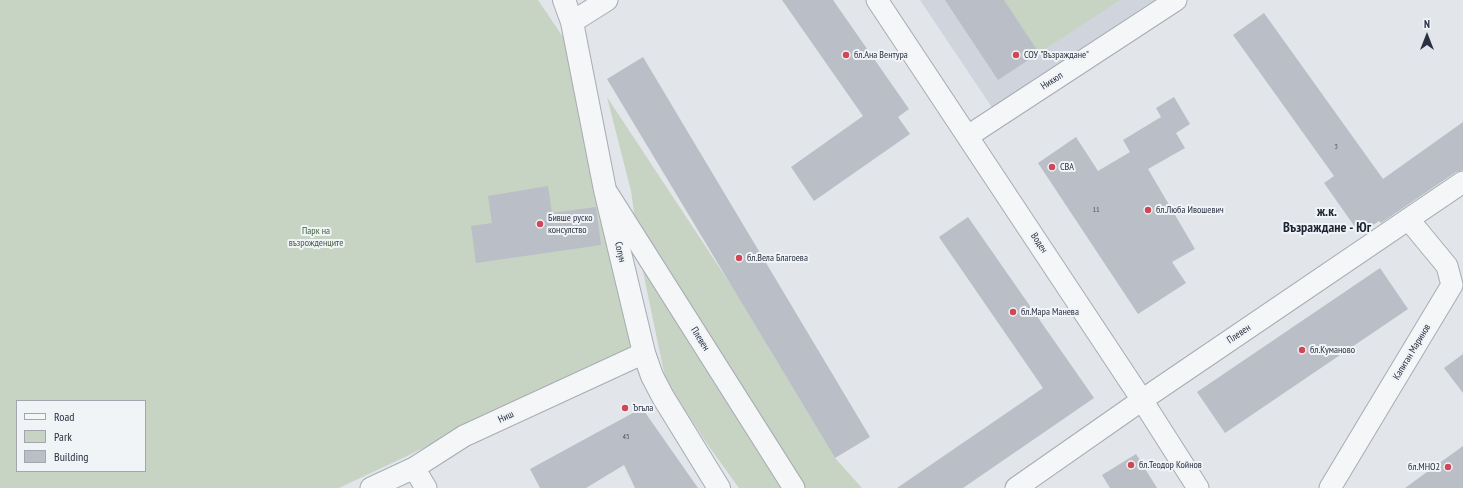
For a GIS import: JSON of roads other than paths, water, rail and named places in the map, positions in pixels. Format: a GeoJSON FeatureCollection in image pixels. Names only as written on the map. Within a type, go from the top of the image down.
{"type":"FeatureCollection","features":[{"type":"Feature","properties":{"kind":"street","name":"Солун"},"geometry":{"type":"LineString","coordinates":[[564,0],[572,22],[605,190],[644,354],[652,376],[663,397],[719,488]]}},
{"type":"Feature","properties":{"kind":"street"},"geometry":{"type":"LineString","coordinates":[[572,22],[607,0]]}},
{"type":"Feature","properties":{"kind":"street","name":"Воден"},"geometry":{"type":"LineString","coordinates":[[877,0],[1142,400],[1198,488]]}},
{"type":"Feature","properties":{"kind":"street","name":"Никюп"},"geometry":{"type":"LineString","coordinates":[[968,136],[1176,0]]}},
{"type":"Feature","properties":{"kind":"street","name":"Плевен"},"geometry":{"type":"LineString","coordinates":[[1016,488],[1142,400],[1463,182]]}},
{"type":"Feature","properties":{"kind":"street","name":"Плевен"},"geometry":{"type":"LineString","coordinates":[[605,190],[794,488]]}},
{"type":"Feature","properties":{"kind":"street","name":"Капитан Маринов"},"geometry":{"type":"LineString","coordinates":[[1330,488],[1452,284],[1447,266],[1409,220]]}},
{"type":"Feature","properties":{"kind":"street","name":"Ниш"},"geometry":{"type":"LineString","coordinates":[[371,488],[414,468],[464,436],[644,354]]}},
{"type":"Feature","properties":{"kind":"street"},"geometry":{"type":"LineString","coordinates":[[414,468],[426,488]]}},
{"type":"Feature","properties":{"kind":"place","name":"бл.Ана Вентура"},"geometry":{"type":"Point","coordinates":[846,55]}},
{"type":"Feature","properties":{"kind":"place","name":"СОУ \"Възраждане\""},"geometry":{"type":"Point","coordinates":[1016,55]}},
{"type":"Feature","properties":{"kind":"place","name":"CBA"},"geometry":{"type":"Point","coordinates":[1052,167]}},
{"type":"Feature","properties":{"kind":"place","name":"бл.Люба Ивошевич"},"geometry":{"type":"Point","coordinates":[1148,210]}},
{"type":"Feature","properties":{"kind":"place","name":"Бивше руско консулство"},"geometry":{"type":"Point","coordinates":[540,224]}},
{"type":"Feature","properties":{"kind":"place","name":"бл.Вела Благоева"},"geometry":{"type":"Point","coordinates":[739,258]}},
{"type":"Feature","properties":{"kind":"place","name":"бл.Мара Манева"},"geometry":{"type":"Point","coordinates":[1013,312]}},
{"type":"Feature","properties":{"kind":"place","name":"бл.Куманово"},"geometry":{"type":"Point","coordinates":[1302,350]}},
{"type":"Feature","properties":{"kind":"place","name":"Ъгъла"},"geometry":{"type":"Point","coordinates":[625,408]}},
{"type":"Feature","properties":{"kind":"place","name":"бл.Теодор Койнов"},"geometry":{"type":"Point","coordinates":[1131,465]}},
{"type":"Feature","properties":{"kind":"place","name":"бл.МНО2"},"geometry":{"type":"Point","coordinates":[1448,467]}},
{"type":"Feature","properties":{"kind":"district","name":"ж.к. Възраждане - Юг"},"geometry":{"type":"Point","coordinates":[1327,220]}},
{"type":"Feature","properties":{"kind":"park label","name":"Парк на възрожденците"},"geometry":{"type":"Point","coordinates":[316,236]}}]}
